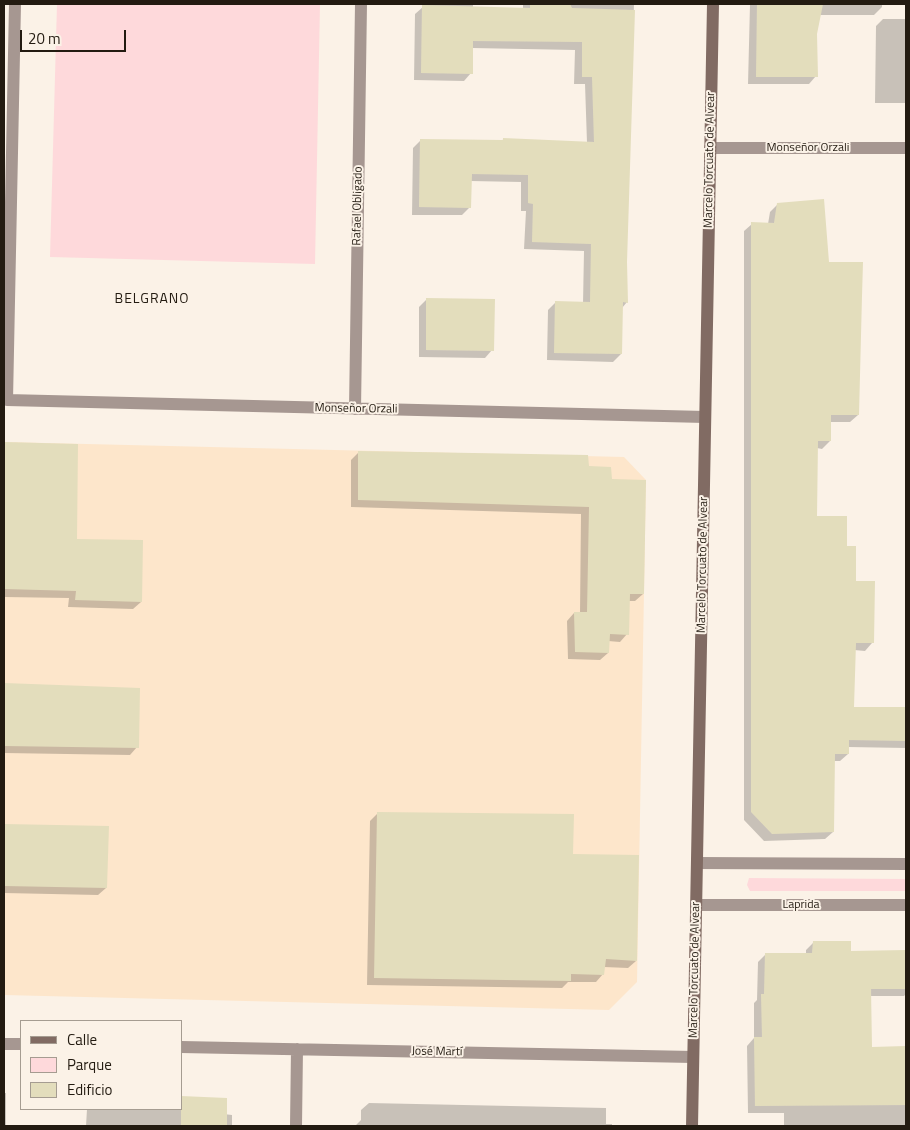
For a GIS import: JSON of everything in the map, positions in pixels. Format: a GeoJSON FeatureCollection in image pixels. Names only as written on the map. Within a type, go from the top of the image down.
{"type":"FeatureCollection","features":[{"type":"Feature","properties":{"kind":"street"},"geometry":{"type":"LineString","coordinates":[[7,231],[15,4]]}},
{"type":"Feature","properties":{"kind":"street","name":"Rafael Obligado"},"geometry":{"type":"LineString","coordinates":[[355,409],[361,4]]}},
{"type":"Feature","properties":{"kind":"street","name":"Marcelo Torcuato de Alvear"},"geometry":{"type":"LineString","coordinates":[[692,1126],[713,4]]}},
{"type":"Feature","properties":{"kind":"street","name":"Monseñor Orzali"},"geometry":{"type":"LineString","coordinates":[[710,148],[906,148]]}},
{"type":"Feature","properties":{"kind":"street","name":"Monseñor Orzali"},"geometry":{"type":"LineString","coordinates":[[7,231],[7,400],[705,417]]}},
{"type":"Feature","properties":{"kind":"street"},"geometry":{"type":"LineString","coordinates":[[697,863],[906,864]]}},
{"type":"Feature","properties":{"kind":"street","name":"Laprida"},"geometry":{"type":"LineString","coordinates":[[696,905],[906,906]]}},
{"type":"Feature","properties":{"kind":"street"},"geometry":{"type":"LineString","coordinates":[[4,1044],[20,1044]]}},
{"type":"Feature","properties":{"kind":"street","name":"José Martí"},"geometry":{"type":"LineString","coordinates":[[182,1047],[693,1057]]}},
{"type":"Feature","properties":{"kind":"street"},"geometry":{"type":"LineString","coordinates":[[296,1126],[297,1049]]}},
{"type":"Feature","properties":{"kind":"shaded area"},"geometry":{"type":"Polygon","coordinates":[[[4,442],[624,457],[646,480],[637,982],[609,1010],[4,995],[4,442]]]}},
{"type":"Feature","properties":{"kind":"green space"},"geometry":{"type":"Polygon","coordinates":[[[57,4],[320,4],[315,264],[50,257],[57,4]]]}},
{"type":"Feature","properties":{"kind":"green space"},"geometry":{"type":"Polygon","coordinates":[[[749,878],[906,879],[906,891],[750,891],[747,885],[749,878]]]}},
{"type":"Feature","properties":{"kind":"building"},"geometry":{"type":"Polygon","coordinates":[[[530,4],[570,4],[572,8],[635,10],[627,262],[628,303],[623,302],[622,354],[554,353],[555,301],[590,302],[591,244],[532,242],[533,204],[528,203],[528,175],[472,174],[471,208],[419,207],[420,139],[503,140],[503,138],[594,142],[592,77],[582,77],[582,42],[473,41],[473,74],[421,73],[422,5],[530,8],[530,4]]]}},
{"type":"Feature","properties":{"kind":"building"},"geometry":{"type":"Polygon","coordinates":[[[757,4],[823,4],[817,34],[818,77],[756,77],[757,4]]]}},
{"type":"Feature","properties":{"kind":"building"},"geometry":{"type":"Polygon","coordinates":[[[824,199],[829,262],[863,262],[859,415],[831,415],[831,441],[818,441],[817,516],[847,516],[847,546],[856,546],[856,581],[875,581],[874,643],[856,643],[854,707],[906,707],[906,741],[849,740],[849,754],[835,754],[834,832],[772,834],[751,812],[751,222],[774,223],[777,203],[824,199]]]}},
{"type":"Feature","properties":{"kind":"building"},"geometry":{"type":"Polygon","coordinates":[[[426,298],[495,299],[494,351],[426,350],[426,298]]]}},
{"type":"Feature","properties":{"kind":"building"},"geometry":{"type":"Polygon","coordinates":[[[4,442],[78,444],[77,539],[143,540],[142,602],[75,600],[76,591],[4,589],[4,442]]]}},
{"type":"Feature","properties":{"kind":"building"},"geometry":{"type":"Polygon","coordinates":[[[358,451],[588,455],[589,466],[611,467],[612,479],[646,480],[644,594],[630,594],[629,635],[610,634],[609,653],[575,652],[574,612],[587,612],[589,507],[358,500],[358,451]]]}},
{"type":"Feature","properties":{"kind":"building"},"geometry":{"type":"Polygon","coordinates":[[[4,683],[140,688],[139,748],[4,746],[4,683]]]}},
{"type":"Feature","properties":{"kind":"building"},"geometry":{"type":"Polygon","coordinates":[[[377,812],[574,814],[573,854],[639,855],[637,961],[606,959],[604,975],[571,974],[571,981],[374,978],[377,812]]]}},
{"type":"Feature","properties":{"kind":"building"},"geometry":{"type":"Polygon","coordinates":[[[4,824],[109,826],[107,888],[4,886],[4,824]]]}},
{"type":"Feature","properties":{"kind":"building"},"geometry":{"type":"Polygon","coordinates":[[[813,941],[851,941],[851,951],[906,950],[906,989],[871,989],[872,1047],[906,1046],[906,1105],[755,1106],[754,1037],[762,1037],[761,994],[764,994],[765,953],[812,953],[813,941]]]}},
{"type":"Feature","properties":{"kind":"building"},"geometry":{"type":"Polygon","coordinates":[[[182,1096],[227,1098],[227,1126],[181,1126],[182,1096]]]}},
{"type":"Feature","properties":{"kind":"district","name":"BELGRANO"},"geometry":{"type":"Point","coordinates":[152,300]}}]}
